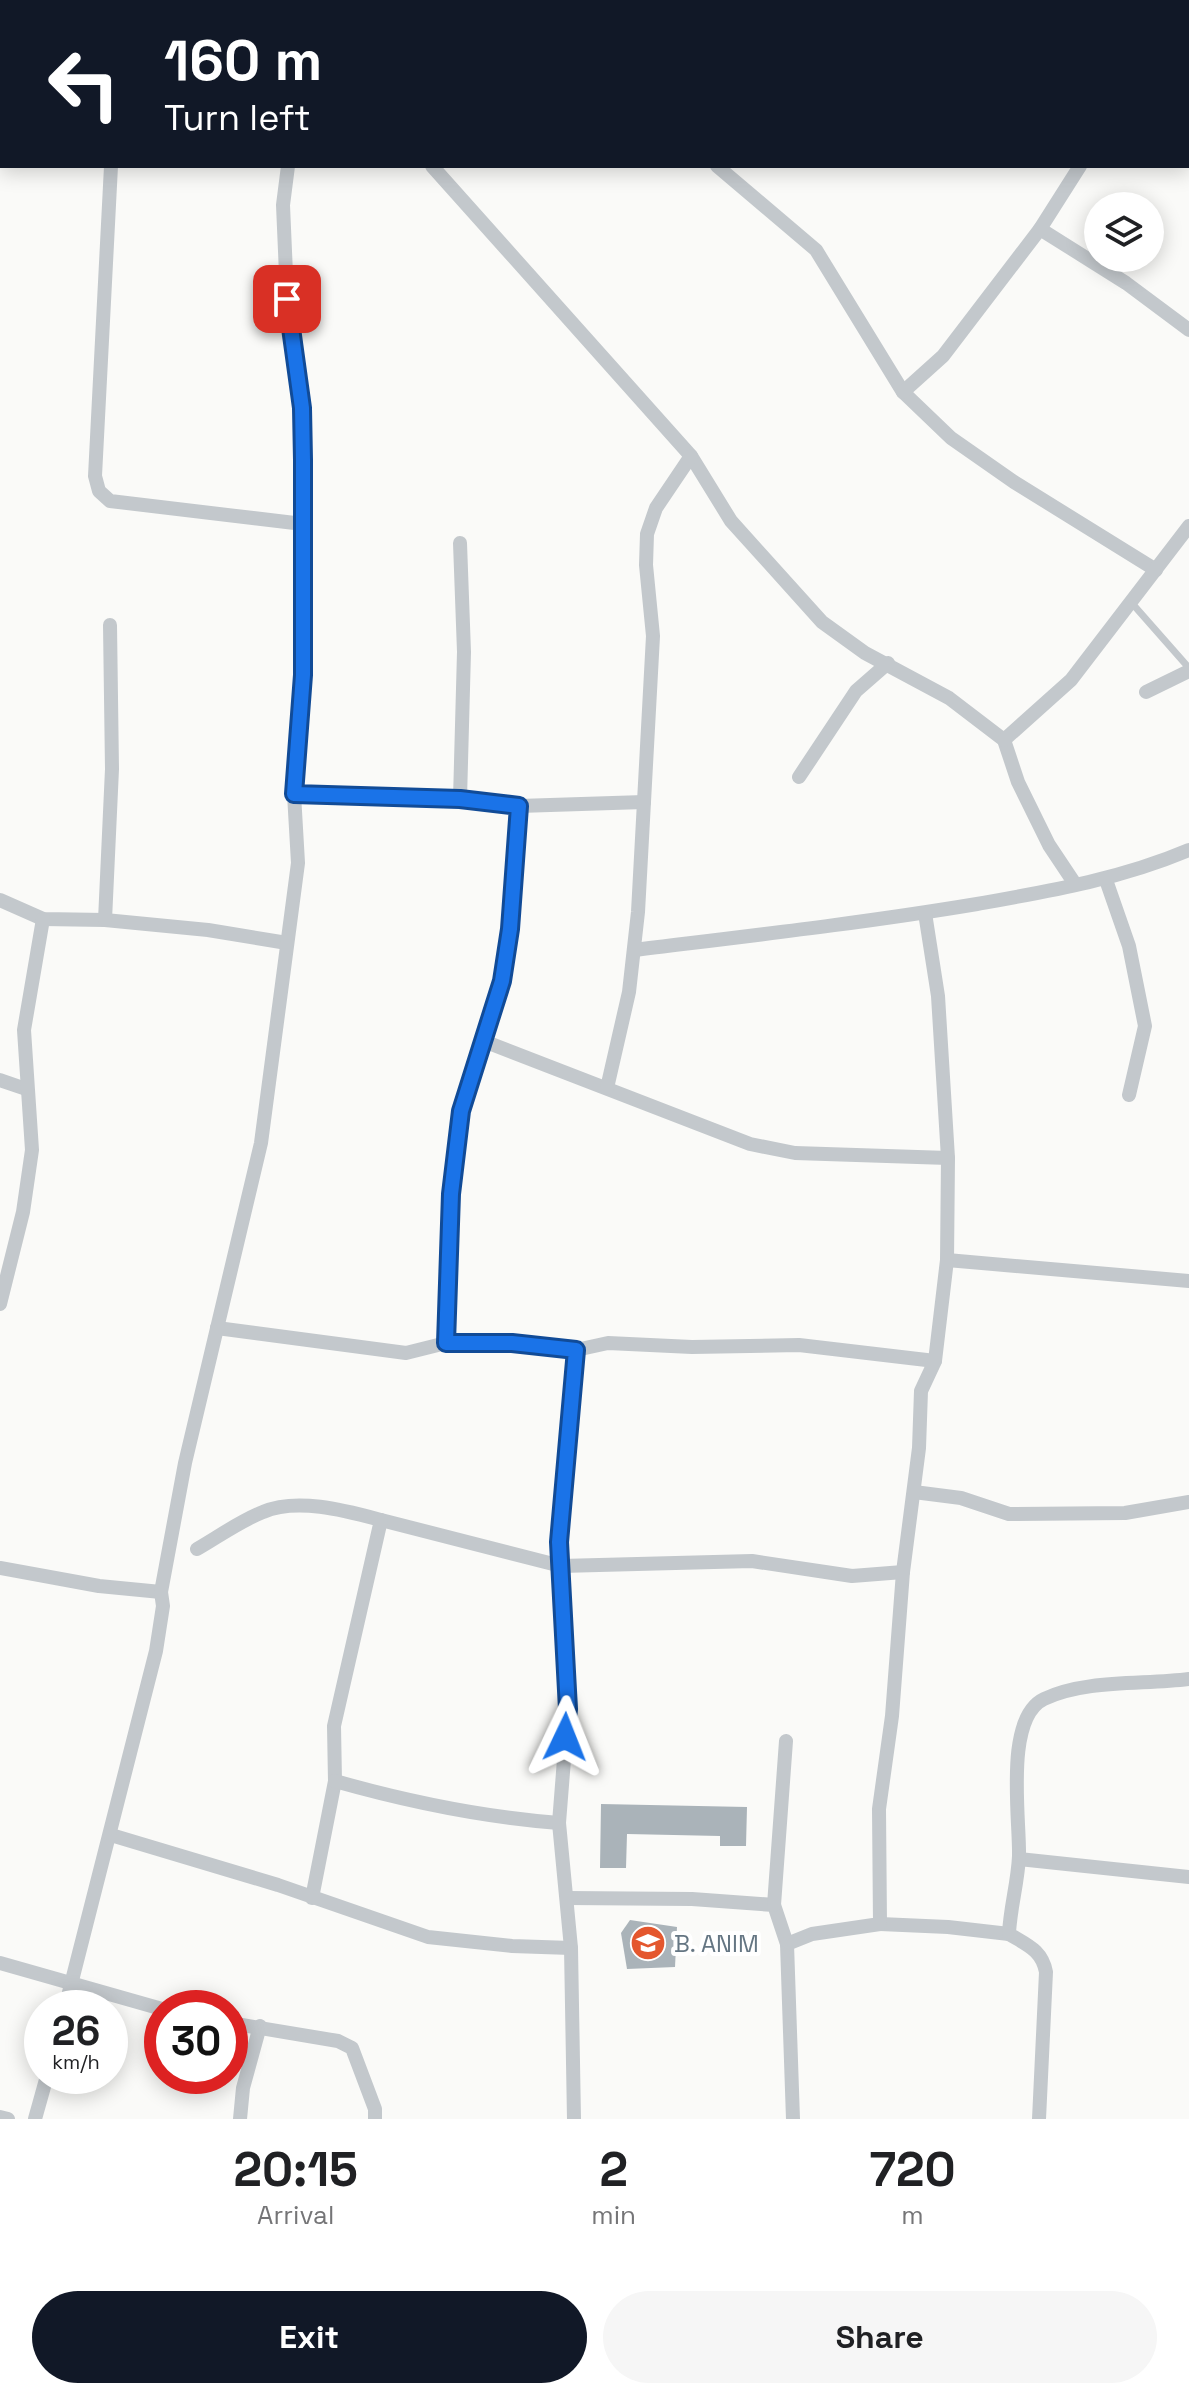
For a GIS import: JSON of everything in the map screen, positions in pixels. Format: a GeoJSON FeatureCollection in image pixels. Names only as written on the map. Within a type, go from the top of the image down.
{"type":"FeatureCollection","features":[{"type":"Feature","properties":{"kind":"street"},"geometry":{"type":"LineString","coordinates":[[111,168],[95,476],[99,491],[110,501],[303,524]]}},
{"type":"Feature","properties":{"kind":"street"},"geometry":{"type":"LineString","coordinates":[[70,1990],[156,1651],[163,1606],[161,1592],[185,1463],[261,1143],[298,863],[294,794],[302,721],[302,408],[288,320],[283,205],[288,168]]}},
{"type":"Feature","properties":{"kind":"street"},"geometry":{"type":"LineString","coordinates":[[434,168],[691,456],[731,521],[822,622],[865,653],[888,663],[980,718],[1004,740],[1024,794],[1049,845],[1075,884]]}},
{"type":"Feature","properties":{"kind":"street"},"geometry":{"type":"LineString","coordinates":[[719,168],[816,250],[903,392],[951,438],[1014,482],[1156,570]]}},
{"type":"Feature","properties":{"kind":"street"},"geometry":{"type":"LineString","coordinates":[[903,392],[943,356],[1040,229],[1079,168]]}},
{"type":"Feature","properties":{"kind":"street"},"geometry":{"type":"LineString","coordinates":[[1040,229],[1126,283],[1189,330]]}},
{"type":"Feature","properties":{"kind":"street"},"geometry":{"type":"LineString","coordinates":[[607,1088],[629,992],[634,950],[653,636],[646,565],[647,534],[656,508],[691,456]]}},
{"type":"Feature","properties":{"kind":"street"},"geometry":{"type":"LineString","coordinates":[[1004,740],[1071,680],[1189,526]]}},
{"type":"Feature","properties":{"kind":"street"},"geometry":{"type":"LineString","coordinates":[[460,543],[464,652],[460,799]]}},
{"type":"Feature","properties":{"kind":"street"},"geometry":{"type":"LineString","coordinates":[[105,920],[112,769],[110,625]]}},
{"type":"Feature","properties":{"kind":"street"},"geometry":{"type":"LineString","coordinates":[[799,777],[856,691],[888,663]]}},
{"type":"Feature","properties":{"kind":"street"},"geometry":{"type":"LineString","coordinates":[[1146,692],[1189,669]]}},
{"type":"Feature","properties":{"kind":"street"},"geometry":{"type":"LineString","coordinates":[[294,794],[460,799],[519,806],[644,802]]}},
{"type":"Feature","properties":{"kind":"street"},"geometry":{"type":"LineString","coordinates":[[446,1343],[451,1194],[461,1111],[502,981],[510,929],[519,806]]}},
{"type":"Feature","properties":{"kind":"street"},"geometry":{"type":"LineString","coordinates":[[634,950],[925,913],[1106,880],[1189,850]]}},
{"type":"Feature","properties":{"kind":"street"},"geometry":{"type":"LineString","coordinates":[[1106,880],[1129,946],[1145,1026],[1129,1095]]}},
{"type":"Feature","properties":{"kind":"street"},"geometry":{"type":"LineString","coordinates":[[0,900],[43,919],[105,920],[208,930],[287,943]]}},
{"type":"Feature","properties":{"kind":"street"},"geometry":{"type":"LineString","coordinates":[[880,1924],[879,1809],[892,1716],[921,1391],[935,1361],[947,1260],[948,1158],[938,996],[925,913]]}},
{"type":"Feature","properties":{"kind":"street"},"geometry":{"type":"LineString","coordinates":[[0,1304],[23,1212],[32,1150],[24,1030],[43,919]]}},
{"type":"Feature","properties":{"kind":"street"},"geometry":{"type":"LineString","coordinates":[[481,1040],[686,1122],[750,1144],[795,1153],[948,1158]]}},
{"type":"Feature","properties":{"kind":"street"},"geometry":{"type":"LineString","coordinates":[[0,1080],[26,1089]]}},
{"type":"Feature","properties":{"kind":"street"},"geometry":{"type":"LineString","coordinates":[[947,1260],[1189,1281]]}},
{"type":"Feature","properties":{"kind":"street"},"geometry":{"type":"LineString","coordinates":[[217,1328],[319,1344],[406,1353],[446,1343],[512,1343],[576,1350],[608,1343],[692,1347],[799,1345],[935,1361]]}},
{"type":"Feature","properties":{"kind":"street"},"geometry":{"type":"LineString","coordinates":[[574,2119],[571,1948],[559,1823],[568,1709],[561,1566],[563,1479],[576,1350]]}},
{"type":"Feature","properties":{"kind":"street"},"geometry":{"type":"LineString","coordinates":[[914,1492],[961,1498],[1009,1514],[1125,1513],[1189,1502]]}},
{"type":"Feature","properties":{"kind":"street"},"geometry":{"type":"LineString","coordinates":[[197,1549],[265,1510],[295,1506],[350,1512],[561,1566],[752,1561],[852,1576],[903,1572]]}},
{"type":"Feature","properties":{"kind":"street"},"geometry":{"type":"LineString","coordinates":[[312,1898],[335,1781],[334,1726],[381,1520]]}},
{"type":"Feature","properties":{"kind":"street"},"geometry":{"type":"LineString","coordinates":[[0,1568],[99,1586],[161,1592]]}},
{"type":"Feature","properties":{"kind":"street"},"geometry":{"type":"LineString","coordinates":[[1009,1934],[1019,1859],[1019,1739],[1031,1709],[1042,1699],[1068,1692],[1189,1679]]}},
{"type":"Feature","properties":{"kind":"street"},"geometry":{"type":"LineString","coordinates":[[786,1741],[774,1905],[787,1944],[793,2119]]}},
{"type":"Feature","properties":{"kind":"street"},"geometry":{"type":"LineString","coordinates":[[335,1781],[422,1804],[497,1818],[559,1823]]}},
{"type":"Feature","properties":{"kind":"street"},"geometry":{"type":"LineString","coordinates":[[111,1835],[428,1937],[512,1946],[571,1948]]}},
{"type":"Feature","properties":{"kind":"street"},"geometry":{"type":"LineString","coordinates":[[1019,1859],[1189,1877]]}},
{"type":"Feature","properties":{"kind":"street"},"geometry":{"type":"LineString","coordinates":[[568,1898],[692,1899],[774,1905]]}},
{"type":"Feature","properties":{"kind":"street"},"geometry":{"type":"LineString","coordinates":[[787,1944],[812,1934],[880,1924],[1009,1934],[1035,1949],[1043,1959],[1046,1972],[1039,2119]]}},
{"type":"Feature","properties":{"kind":"street"},"geometry":{"type":"LineString","coordinates":[[0,1963],[144,2004]]}},
{"type":"Feature","properties":{"kind":"street"},"geometry":{"type":"LineString","coordinates":[[248,2025],[338,2041],[352,2048],[375,2109],[375,2119]]}},
{"type":"Feature","properties":{"kind":"street"},"geometry":{"type":"LineString","coordinates":[[240,2119],[243,2088],[260,2026]]}},
{"type":"Feature","properties":{"kind":"street"},"geometry":{"type":"LineString","coordinates":[[35,2119],[42,2094]]}},
{"type":"Feature","properties":{"kind":"street"},"geometry":{"type":"LineString","coordinates":[[0,2117],[8,2119]]}},
{"type":"Feature","properties":{"kind":"lane"},"geometry":{"type":"LineString","coordinates":[[1130,601],[1189,669]]}},
{"type":"Feature","properties":{"kind":"building"},"geometry":{"type":"Polygon","coordinates":[[[601,1804],[747,1807],[746,1846],[720,1846],[720,1836],[627,1834],[626,1868],[600,1868],[601,1804]]]}},
{"type":"Feature","properties":{"kind":"building"},"geometry":{"type":"Polygon","coordinates":[[[630,1920],[677,1927],[675,1967],[627,1969],[621,1933],[630,1920]]]}},
{"type":"Feature","properties":{"kind":"place","name":"B. ANIM"},"geometry":{"type":"Point","coordinates":[648,1943]}},
{"type":"Feature","properties":{"kind":"route"},"geometry":{"type":"LineString","coordinates":[[287,299],[302,408],[303,460],[302,721],[294,794],[460,799],[519,806],[510,929],[502,981],[461,1111],[451,1194],[451,1277],[446,1343],[512,1343],[576,1350],[559,1542],[568,1709],[565,1737]]}}]}
